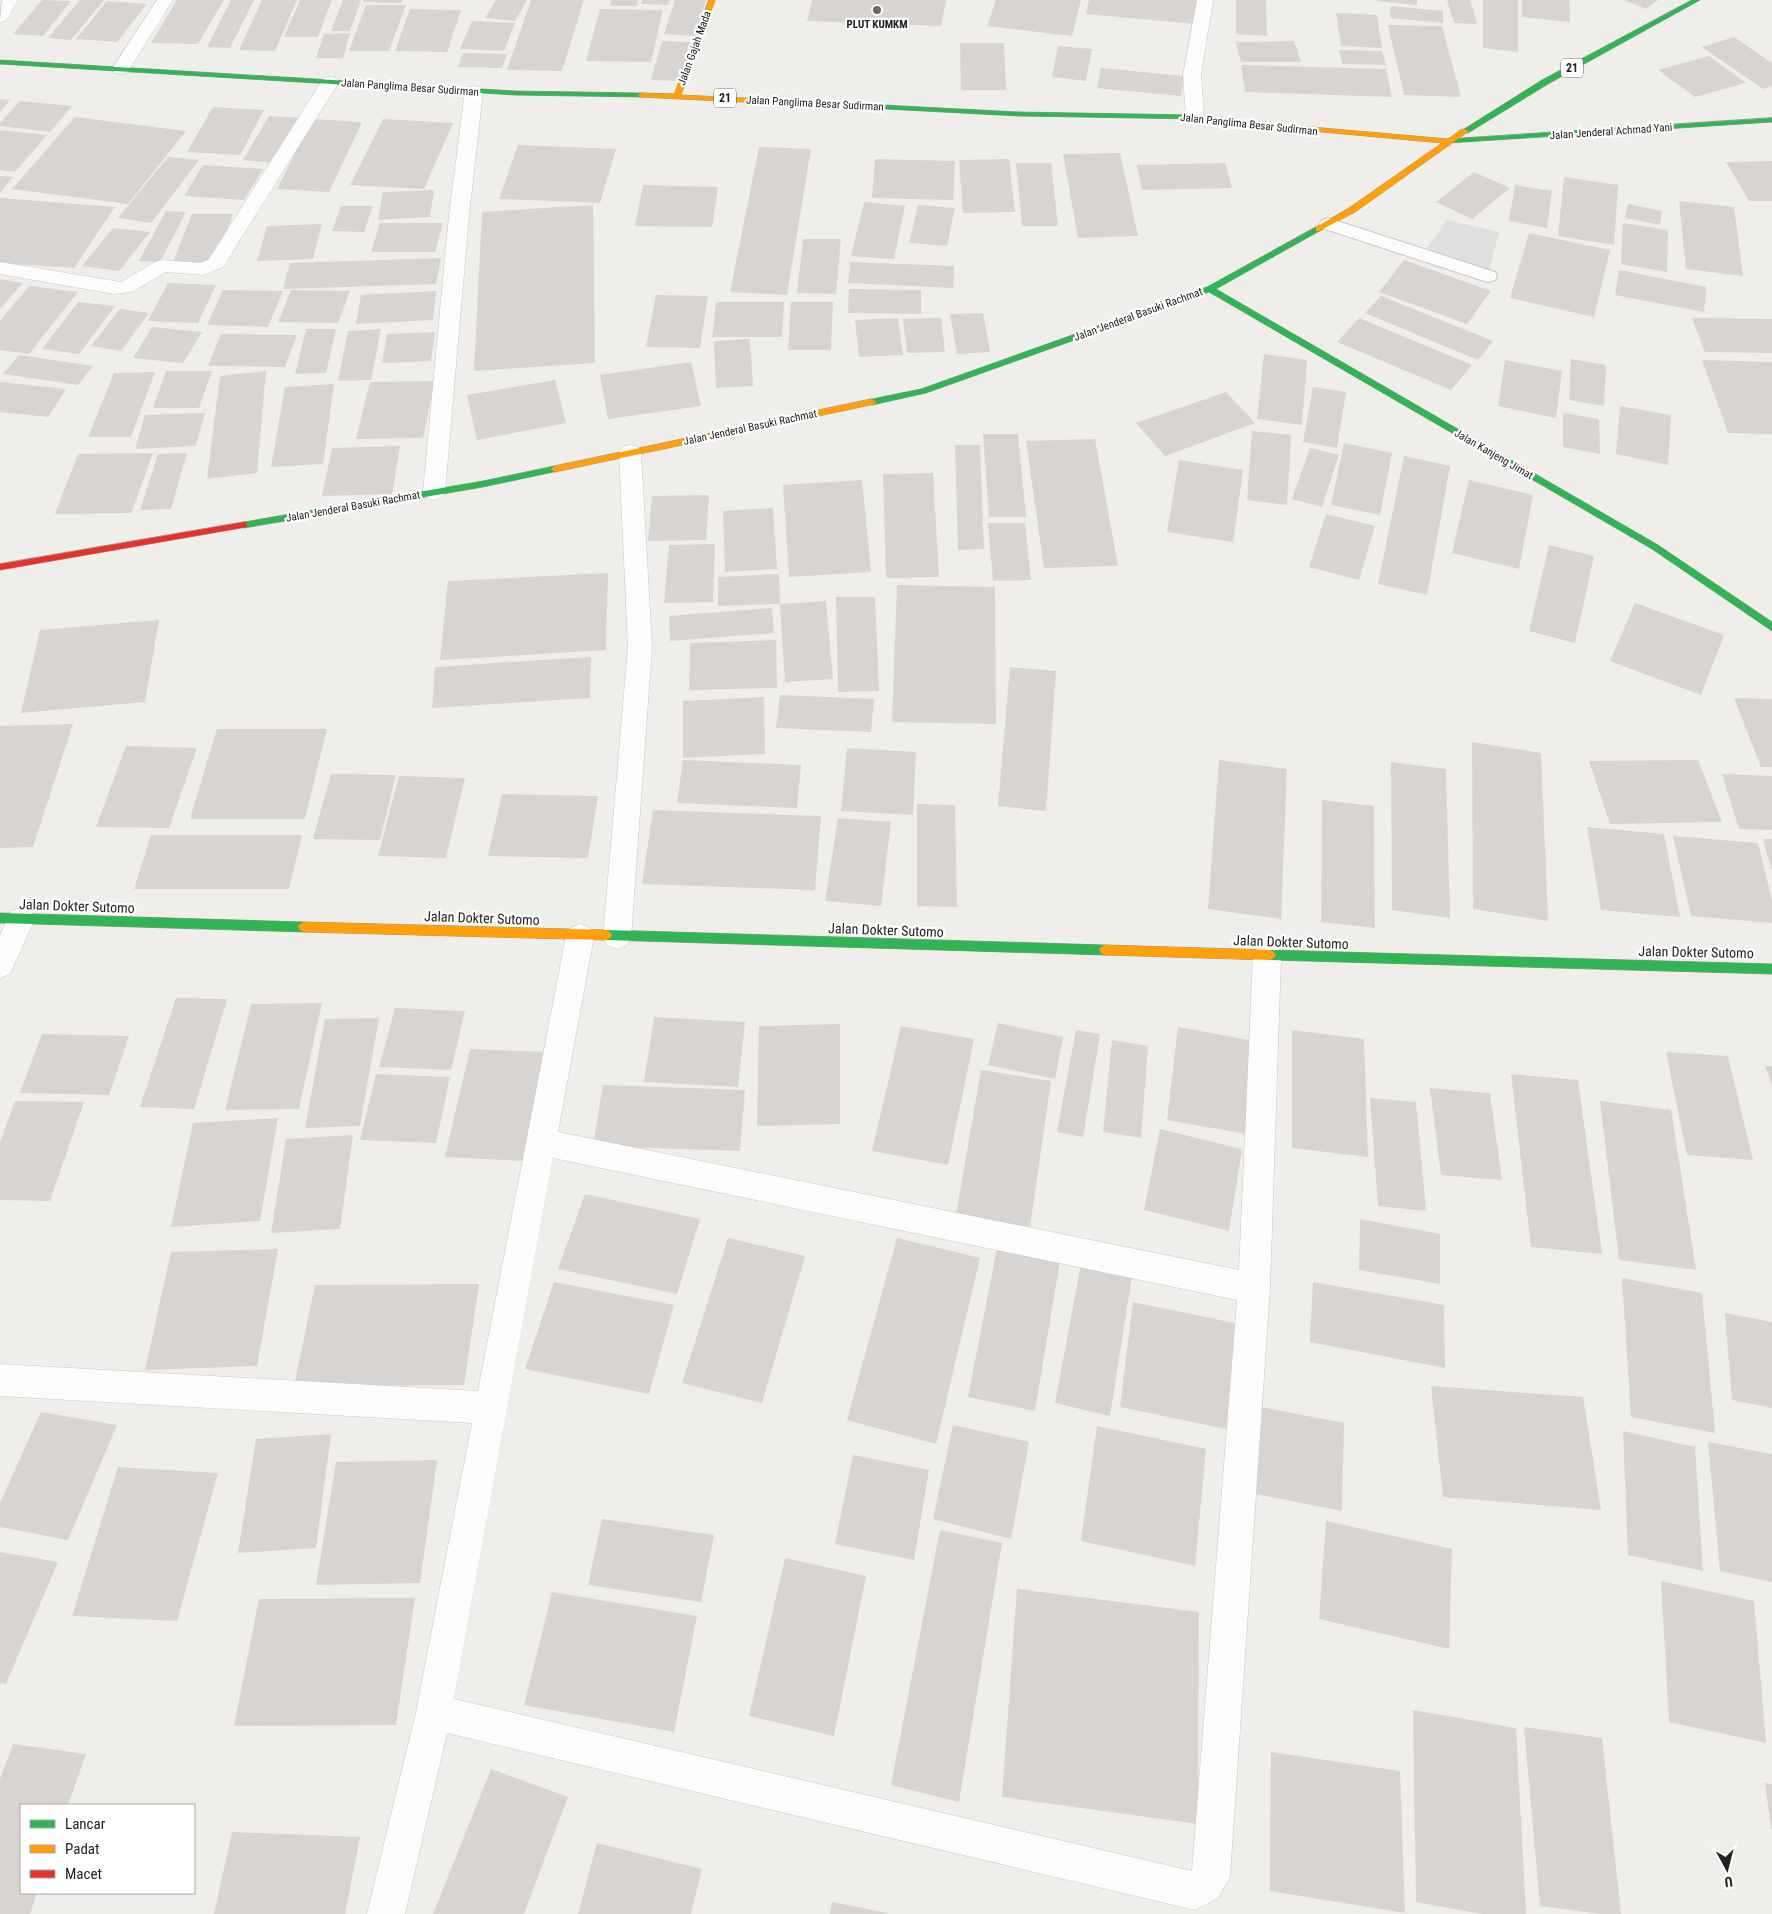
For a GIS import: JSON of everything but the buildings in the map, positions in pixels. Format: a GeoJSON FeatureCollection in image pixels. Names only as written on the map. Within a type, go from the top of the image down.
{"type":"FeatureCollection","features":[{"type":"Feature","properties":{"kind":"main road","name":"Jalan Gajah Mada"},"geometry":{"type":"LineString","coordinates":[[677,96],[712,0]]}},
{"type":"Feature","properties":{"kind":"main road","name":"21"},"geometry":{"type":"LineString","coordinates":[[1449,141],[1545,82],[1697,0]]}},
{"type":"Feature","properties":{"kind":"main road","name":"Jalan Panglima Besar Sudirman"},"geometry":{"type":"LineString","coordinates":[[0,62],[474,91],[677,96],[1019,114],[1195,117],[1270,126],[1449,141]]}},
{"type":"Feature","properties":{"kind":"main road","name":"Jalan Jenderal Achmad Yani"},"geometry":{"type":"LineString","coordinates":[[1449,141],[1772,120]]}},
{"type":"Feature","properties":{"kind":"main road","name":"Jalan Jenderal Basuki Rachmat"},"geometry":{"type":"LineString","coordinates":[[0,567],[434,492],[923,391],[1210,289],[1352,210],[1449,141]]}},
{"type":"Feature","properties":{"kind":"main road","name":"Jalan Kanjeng Jimat"},"geometry":{"type":"LineString","coordinates":[[1210,289],[1655,547],[1772,628]]}},
{"type":"Feature","properties":{"kind":"main road","name":"Jalan Dokter Sutomo"},"geometry":{"type":"LineString","coordinates":[[10,919],[1772,969]]}},
{"type":"Feature","properties":{"kind":"street"},"geometry":{"type":"LineString","coordinates":[[0,17],[10,0]]}},
{"type":"Feature","properties":{"kind":"street"},"geometry":{"type":"LineString","coordinates":[[121,69],[165,0]]}},
{"type":"Feature","properties":{"kind":"street"},"geometry":{"type":"LineString","coordinates":[[1195,117],[1192,75],[1205,0]]}},
{"type":"Feature","properties":{"kind":"street"},"geometry":{"type":"LineString","coordinates":[[0,268],[114,288],[125,288],[162,266],[204,269],[211,266],[216,263],[330,82]]}},
{"type":"Feature","properties":{"kind":"street"},"geometry":{"type":"LineString","coordinates":[[434,492],[459,215],[474,91]]}},
{"type":"Feature","properties":{"kind":"street"},"geometry":{"type":"LineString","coordinates":[[617,937],[640,648],[630,452]]}},
{"type":"Feature","properties":{"kind":"street"},"geometry":{"type":"LineString","coordinates":[[0,966],[10,919]]}},
{"type":"Feature","properties":{"kind":"street"},"geometry":{"type":"LineString","coordinates":[[386,1914],[434,1712],[580,936]]}},
{"type":"Feature","properties":{"kind":"street"},"geometry":{"type":"LineString","coordinates":[[434,1712],[1195,1891],[1205,1885],[1211,1877],[1254,1288],[1267,956]]}},
{"type":"Feature","properties":{"kind":"street"},"geometry":{"type":"LineString","coordinates":[[540,1142],[1254,1288]]}},
{"type":"Feature","properties":{"kind":"street"},"geometry":{"type":"LineString","coordinates":[[0,1380],[491,1408]]}},
{"type":"Feature","properties":{"kind":"lane"},"geometry":{"type":"LineString","coordinates":[[1328,224],[1488,276]]}},
{"type":"Feature","properties":{"kind":"shaded area"},"geometry":{"type":"Polygon","coordinates":[[[1447,220],[1499,232],[1488,276],[1422,255],[1447,220]]]}},
{"type":"Feature","properties":{"kind":"traffic: fast"},"geometry":{"type":"LineString","coordinates":[[1465,131],[1545,82],[1697,0]]}},
{"type":"Feature","properties":{"kind":"traffic: fast"},"geometry":{"type":"LineString","coordinates":[[0,62],[515,93],[642,95]]}},
{"type":"Feature","properties":{"kind":"traffic: fast"},"geometry":{"type":"LineString","coordinates":[[847,105],[1019,114],[1195,117],[1246,123]]}},
{"type":"Feature","properties":{"kind":"traffic: fast"},"geometry":{"type":"LineString","coordinates":[[1449,141],[1772,120]]}},
{"type":"Feature","properties":{"kind":"traffic: fast"},"geometry":{"type":"LineString","coordinates":[[872,402],[923,391],[1210,289],[1319,229]]}},
{"type":"Feature","properties":{"kind":"traffic: fast"},"geometry":{"type":"LineString","coordinates":[[1210,289],[1655,547],[1772,627]]}},
{"type":"Feature","properties":{"kind":"traffic: fast"},"geometry":{"type":"LineString","coordinates":[[244,525],[483,484],[555,469]]}},
{"type":"Feature","properties":{"kind":"traffic: fast"},"geometry":{"type":"LineString","coordinates":[[0,918],[304,927]]}},
{"type":"Feature","properties":{"kind":"traffic: fast"},"geometry":{"type":"LineString","coordinates":[[606,935],[1105,950]]}},
{"type":"Feature","properties":{"kind":"traffic: fast"},"geometry":{"type":"LineString","coordinates":[[1270,955],[1772,969]]}},
{"type":"Feature","properties":{"kind":"traffic: slow"},"geometry":{"type":"LineString","coordinates":[[677,96],[712,0]]}},
{"type":"Feature","properties":{"kind":"traffic: slow"},"geometry":{"type":"LineString","coordinates":[[642,95],[847,105]]}},
{"type":"Feature","properties":{"kind":"traffic: slow"},"geometry":{"type":"LineString","coordinates":[[1246,123],[1449,141],[1465,131]]}},
{"type":"Feature","properties":{"kind":"traffic: slow"},"geometry":{"type":"LineString","coordinates":[[1319,229],[1352,210],[1449,141]]}},
{"type":"Feature","properties":{"kind":"traffic: slow"},"geometry":{"type":"LineString","coordinates":[[555,469],[872,402]]}},
{"type":"Feature","properties":{"kind":"traffic: slow"},"geometry":{"type":"LineString","coordinates":[[304,927],[606,935]]}},
{"type":"Feature","properties":{"kind":"traffic: slow"},"geometry":{"type":"LineString","coordinates":[[1105,950],[1270,955]]}},
{"type":"Feature","properties":{"kind":"traffic: jam"},"geometry":{"type":"LineString","coordinates":[[0,567],[244,525]]}},
{"type":"Feature","properties":{"kind":"place","name":"PLUT KUMKM"},"geometry":{"type":"Point","coordinates":[877,10]}}]}
